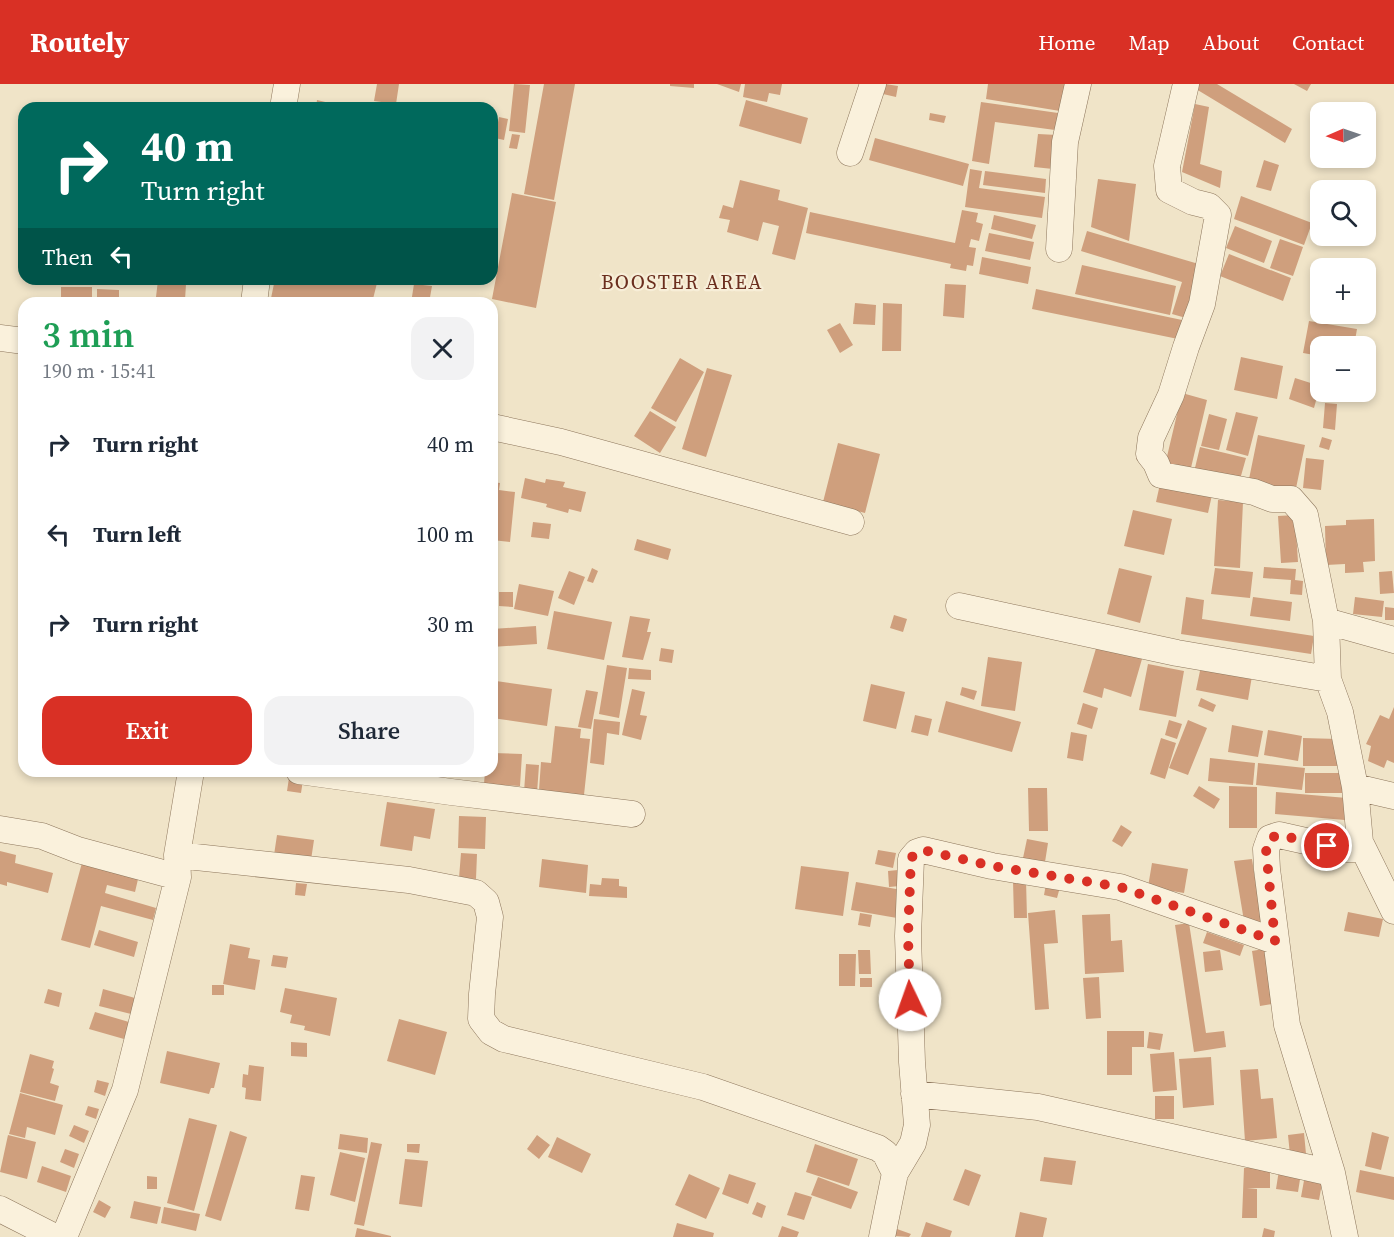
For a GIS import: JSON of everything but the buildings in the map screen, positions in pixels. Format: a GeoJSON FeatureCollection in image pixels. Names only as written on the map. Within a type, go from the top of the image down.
{"type":"FeatureCollection","features":[{"type":"Feature","properties":{"kind":"street"},"geometry":{"type":"LineString","coordinates":[[284,102],[287,84]]}},
{"type":"Feature","properties":{"kind":"street"},"geometry":{"type":"LineString","coordinates":[[850,153],[873,84]]}},
{"type":"Feature","properties":{"kind":"street"},"geometry":{"type":"LineString","coordinates":[[1059,249],[1065,142],[1078,84]]}},
{"type":"Feature","properties":{"kind":"street"},"geometry":{"type":"LineString","coordinates":[[1186,84],[1167,166],[1169,190],[1193,202],[1209,206],[1218,215],[1202,304],[1186,347],[1172,396],[1151,438],[1149,454],[1161,475],[1254,492],[1272,499],[1291,499],[1305,515],[1326,621],[1328,679],[1340,711],[1355,787],[1360,842],[1394,912]]}},
{"type":"Feature","properties":{"kind":"street"},"geometry":{"type":"LineString","coordinates":[[0,338],[18,340]]}},
{"type":"Feature","properties":{"kind":"street"},"geometry":{"type":"LineString","coordinates":[[498,428],[561,442],[851,522]]}},
{"type":"Feature","properties":{"kind":"street"},"geometry":{"type":"LineString","coordinates":[[959,606],[1177,653],[1328,679]]}},
{"type":"Feature","properties":{"kind":"street"},"geometry":{"type":"LineString","coordinates":[[1326,621],[1394,640]]}},
{"type":"Feature","properties":{"kind":"street"},"geometry":{"type":"LineString","coordinates":[[64,1237],[125,1090],[178,866],[190,777]]}},
{"type":"Feature","properties":{"kind":"street"},"geometry":{"type":"LineString","coordinates":[[342,777],[632,814]]}},
{"type":"Feature","properties":{"kind":"street"},"geometry":{"type":"LineString","coordinates":[[1355,787],[1394,796]]}},
{"type":"Feature","properties":{"kind":"street"},"geometry":{"type":"LineString","coordinates":[[0,829],[42,836],[78,850],[178,866],[409,880],[476,892],[486,902],[490,917],[481,1018],[491,1032],[504,1039],[725,1094],[878,1148],[885,1153],[895,1173]]}},
{"type":"Feature","properties":{"kind":"street"},"geometry":{"type":"LineString","coordinates":[[1345,1237],[1332,1173],[1287,1025],[1275,941],[1266,849],[1270,838],[1279,835],[1341,849],[1353,849],[1360,842]]}},
{"type":"Feature","properties":{"kind":"street"},"geometry":{"type":"LineString","coordinates":[[882,1237],[895,1173],[916,1134],[908,936],[911,858],[917,852],[923,850],[992,866],[1120,887],[1275,941]]}},
{"type":"Feature","properties":{"kind":"street"},"geometry":{"type":"LineString","coordinates":[[914,1094],[1038,1107],[1332,1173]]}},
{"type":"Feature","properties":{"kind":"street"},"geometry":{"type":"LineString","coordinates":[[0,1209],[55,1237]]}},
{"type":"Feature","properties":{"kind":"district","name":"BOOSTER AREA"},"geometry":{"type":"Point","coordinates":[682,282]}},
{"type":"Feature","properties":{"kind":"route"},"geometry":{"type":"LineString","coordinates":[[910,1000],[908,936],[911,858],[917,852],[923,850],[992,866],[1120,887],[1275,941],[1266,849],[1270,838],[1279,835],[1327,846]]}}]}
